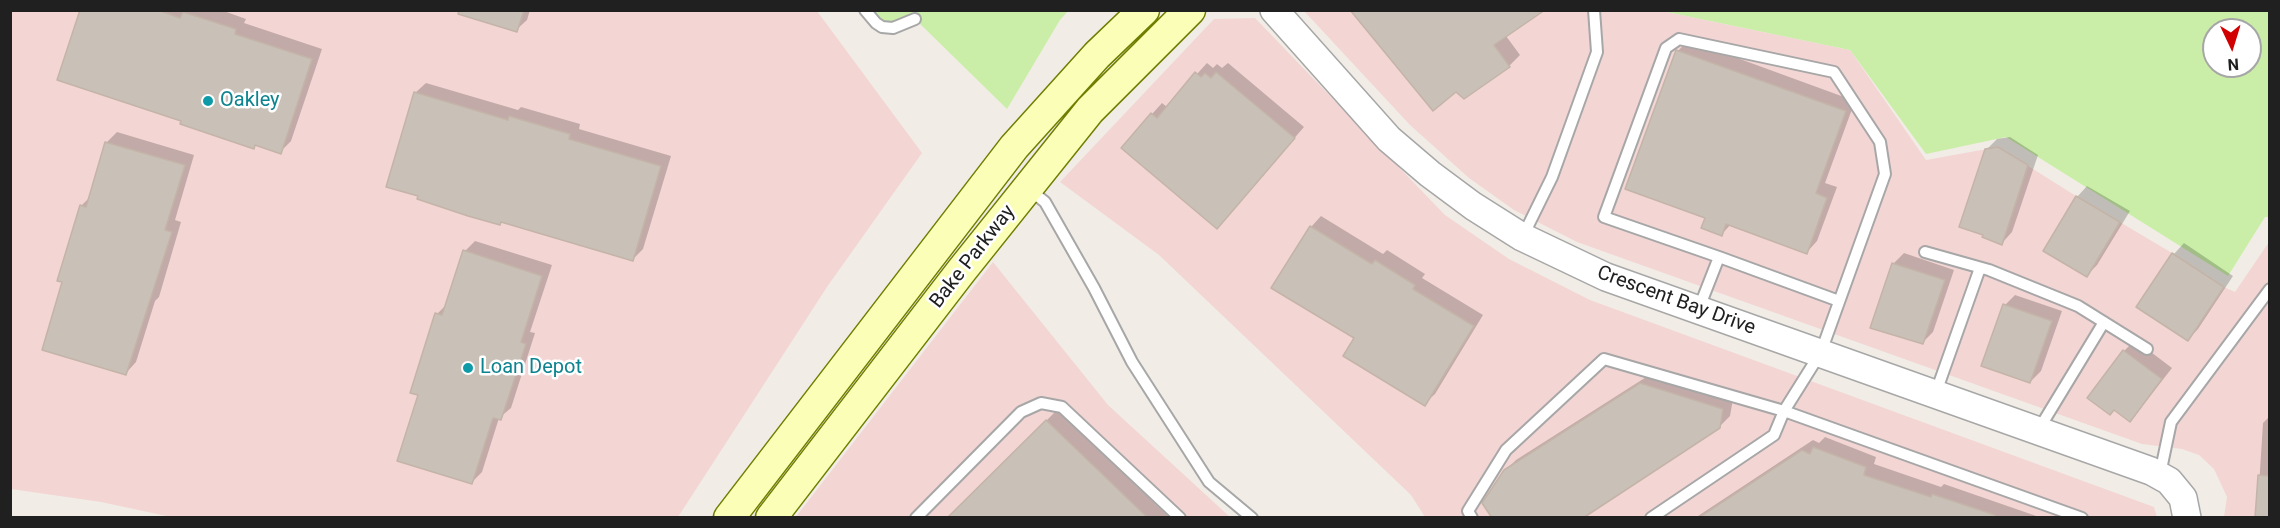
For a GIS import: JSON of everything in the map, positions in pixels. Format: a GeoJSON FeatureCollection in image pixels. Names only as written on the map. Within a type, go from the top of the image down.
{"type":"FeatureCollection","features":[{"type":"Feature","properties":{"kind":"main road","name":"Bake Parkway"},"geometry":{"type":"LineString","coordinates":[[729,518],[1014,147],[1097,55],[1144,10]]}},
{"type":"Feature","properties":{"kind":"main road","name":"Bake Parkway"},"geometry":{"type":"LineString","coordinates":[[771,518],[1089,110],[1190,10]]}},
{"type":"Feature","properties":{"kind":"street","name":"Crescent Bay Drive"},"geometry":{"type":"LineString","coordinates":[[1274,10],[1389,139],[1473,206],[1522,237],[1606,277],[2155,473]]}},
{"type":"Feature","properties":{"kind":"street"},"geometry":{"type":"LineString","coordinates":[[2155,473],[2169,481],[2183,498],[2187,518]]}},
{"type":"Feature","properties":{"kind":"lane"},"geometry":{"type":"LineString","coordinates":[[865,10],[882,27],[892,28],[915,19]]}},
{"type":"Feature","properties":{"kind":"lane"},"geometry":{"type":"LineString","coordinates":[[1522,237],[1552,177],[1597,52],[1594,10]]}},
{"type":"Feature","properties":{"kind":"lane"},"geometry":{"type":"LineString","coordinates":[[1651,518],[1774,435],[1784,411],[1821,352],[1885,174],[1880,142],[1834,72],[1679,39],[1666,48],[1604,217],[1839,301]]}},
{"type":"Feature","properties":{"kind":"lane"},"geometry":{"type":"LineString","coordinates":[[1027,188],[1045,202],[1094,288],[1132,362],[1209,482],[1252,518]]}},
{"type":"Feature","properties":{"kind":"lane"},"geometry":{"type":"LineString","coordinates":[[1925,252],[1980,268],[2078,306],[2147,349]]}},
{"type":"Feature","properties":{"kind":"lane"},"geometry":{"type":"LineString","coordinates":[[1698,309],[1719,257]]}},
{"type":"Feature","properties":{"kind":"lane"},"geometry":{"type":"LineString","coordinates":[[1935,395],[1980,268]]}},
{"type":"Feature","properties":{"kind":"lane"},"geometry":{"type":"LineString","coordinates":[[2155,473],[2171,422],[2270,290]]}},
{"type":"Feature","properties":{"kind":"lane"},"geometry":{"type":"LineString","coordinates":[[2037,432],[2104,322]]}},
{"type":"Feature","properties":{"kind":"lane"},"geometry":{"type":"LineString","coordinates":[[1472,518],[1468,510],[1506,450],[1604,359],[1784,411],[2082,518]]}},
{"type":"Feature","properties":{"kind":"lane"},"geometry":{"type":"LineString","coordinates":[[916,518],[1021,412],[1041,403],[1062,406],[1180,518]]}},
{"type":"Feature","properties":{"kind":"shaded area"},"geometry":{"type":"Polygon","coordinates":[[[10,11],[817,11],[922,153],[827,287],[678,517],[171,517],[101,502],[11,489],[10,11]]]}},
{"type":"Feature","properties":{"kind":"shaded area"},"geometry":{"type":"Polygon","coordinates":[[[1304,11],[1662,11],[1850,50],[1926,160],[1998,147],[2235,292],[2269,242],[2269,517],[2224,517],[2227,497],[2214,469],[2199,455],[2182,449],[2142,444],[1577,242],[1514,210],[1469,178],[1410,125],[1304,11]]]}},
{"type":"Feature","properties":{"kind":"shaded area"},"geometry":{"type":"Polygon","coordinates":[[[1255,18],[1445,215],[1509,259],[1590,300],[2154,507],[2157,517],[1425,517],[1411,495],[1159,255],[1060,182],[1214,19],[1255,18]]]}},
{"type":"Feature","properties":{"kind":"shaded area"},"geometry":{"type":"Polygon","coordinates":[[[993,262],[1108,405],[1230,517],[795,518],[993,262]]]}},
{"type":"Feature","properties":{"kind":"green space"},"geometry":{"type":"Polygon","coordinates":[[[863,11],[1068,11],[1060,20],[1007,109],[915,19],[893,28],[863,11]]]}},
{"type":"Feature","properties":{"kind":"green space"},"geometry":{"type":"Polygon","coordinates":[[[1662,11],[2269,11],[2269,217],[2265,217],[2228,276],[2006,137],[1926,154],[1850,50],[1662,11]]]}},
{"type":"Feature","properties":{"kind":"building","name":"Oakley"},"geometry":{"type":"Polygon","coordinates":[[[80,10],[158,10],[180,18],[183,12],[236,29],[235,34],[312,59],[281,154],[255,145],[254,149],[180,124],[181,121],[57,80],[80,10]]]}},
{"type":"Feature","properties":{"kind":"building"},"geometry":{"type":"Polygon","coordinates":[[[459,10],[524,10],[517,32],[458,14],[459,10]]]}},
{"type":"Feature","properties":{"kind":"building"},"geometry":{"type":"Polygon","coordinates":[[[1350,10],[1545,10],[1494,45],[1510,67],[1464,99],[1456,92],[1433,111],[1350,10]]]}},
{"type":"Feature","properties":{"kind":"building"},"geometry":{"type":"Polygon","coordinates":[[[1676,50],[1846,111],[1816,193],[1827,198],[1807,254],[1726,224],[1722,236],[1701,228],[1705,218],[1625,189],[1676,50]]]}},
{"type":"Feature","properties":{"kind":"building"},"geometry":{"type":"Polygon","coordinates":[[[1195,72],[1201,77],[1205,73],[1211,78],[1216,72],[1295,138],[1217,229],[1121,148],[1151,113],[1157,118],[1195,72]]]}},
{"type":"Feature","properties":{"kind":"building"},"geometry":{"type":"Polygon","coordinates":[[[414,92],[508,120],[509,116],[570,134],[569,139],[661,166],[633,261],[501,222],[500,225],[468,216],[417,199],[418,196],[386,187],[414,92]]]}},
{"type":"Feature","properties":{"kind":"building"},"geometry":{"type":"Polygon","coordinates":[[[105,142],[185,165],[165,230],[172,232],[126,375],[42,350],[62,282],[57,281],[80,205],[86,207],[105,142]]]}},
{"type":"Feature","properties":{"kind":"building"},"geometry":{"type":"Polygon","coordinates":[[[1998,147],[2028,165],[2002,245],[1982,237],[1983,235],[1959,227],[1985,149],[1998,147]]]}},
{"type":"Feature","properties":{"kind":"building"},"geometry":{"type":"Polygon","coordinates":[[[2076,196],[2120,222],[2087,277],[2043,251],[2076,196]]]}},
{"type":"Feature","properties":{"kind":"building"},"geometry":{"type":"Polygon","coordinates":[[[1310,226],[1372,264],[1375,260],[1415,285],[1413,289],[1474,326],[1425,406],[1343,356],[1354,338],[1271,288],[1310,226]]]}},
{"type":"Feature","properties":{"kind":"building","name":"Loan Depot"},"geometry":{"type":"Polygon","coordinates":[[[463,250],[542,276],[521,342],[526,344],[501,420],[493,418],[472,484],[397,461],[418,395],[410,393],[435,313],[442,315],[463,250]]]}},
{"type":"Feature","properties":{"kind":"building"},"geometry":{"type":"Polygon","coordinates":[[[2172,253],[2224,287],[2188,341],[2136,307],[2172,253]]]}},
{"type":"Feature","properties":{"kind":"building"},"geometry":{"type":"Polygon","coordinates":[[[1892,263],[1945,280],[1923,344],[1870,328],[1892,263]]]}},
{"type":"Feature","properties":{"kind":"building"},"geometry":{"type":"Polygon","coordinates":[[[2003,304],[2052,321],[2030,383],[1981,366],[2003,304]]]}},
{"type":"Feature","properties":{"kind":"building"},"geometry":{"type":"Polygon","coordinates":[[[2123,350],[2162,379],[2130,422],[2114,410],[2110,415],[2087,398],[2123,350]]]}},
{"type":"Feature","properties":{"kind":"building"},"geometry":{"type":"Polygon","coordinates":[[[1640,383],[1723,409],[1720,428],[1583,518],[1492,518],[1482,503],[1504,470],[1640,383]]]}},
{"type":"Feature","properties":{"kind":"building"},"geometry":{"type":"Polygon","coordinates":[[[1046,420],[1148,518],[947,518],[1046,420]]]}},
{"type":"Feature","properties":{"kind":"building"},"geometry":{"type":"Polygon","coordinates":[[[1813,447],[1866,467],[1864,475],[1931,497],[1932,494],[1995,515],[1994,518],[1698,518],[1802,450],[1810,454],[1813,447]]]}},
{"type":"Feature","properties":{"kind":"building"},"geometry":{"type":"Polygon","coordinates":[[[2258,475],[2270,476],[2270,518],[2255,518],[2258,475]]]}},
{"type":"Feature","properties":{"kind":"place","name":"Oakley"},"geometry":{"type":"Point","coordinates":[208,101]}},
{"type":"Feature","properties":{"kind":"place","name":"Loan Depot"},"geometry":{"type":"Point","coordinates":[468,368]}}]}
